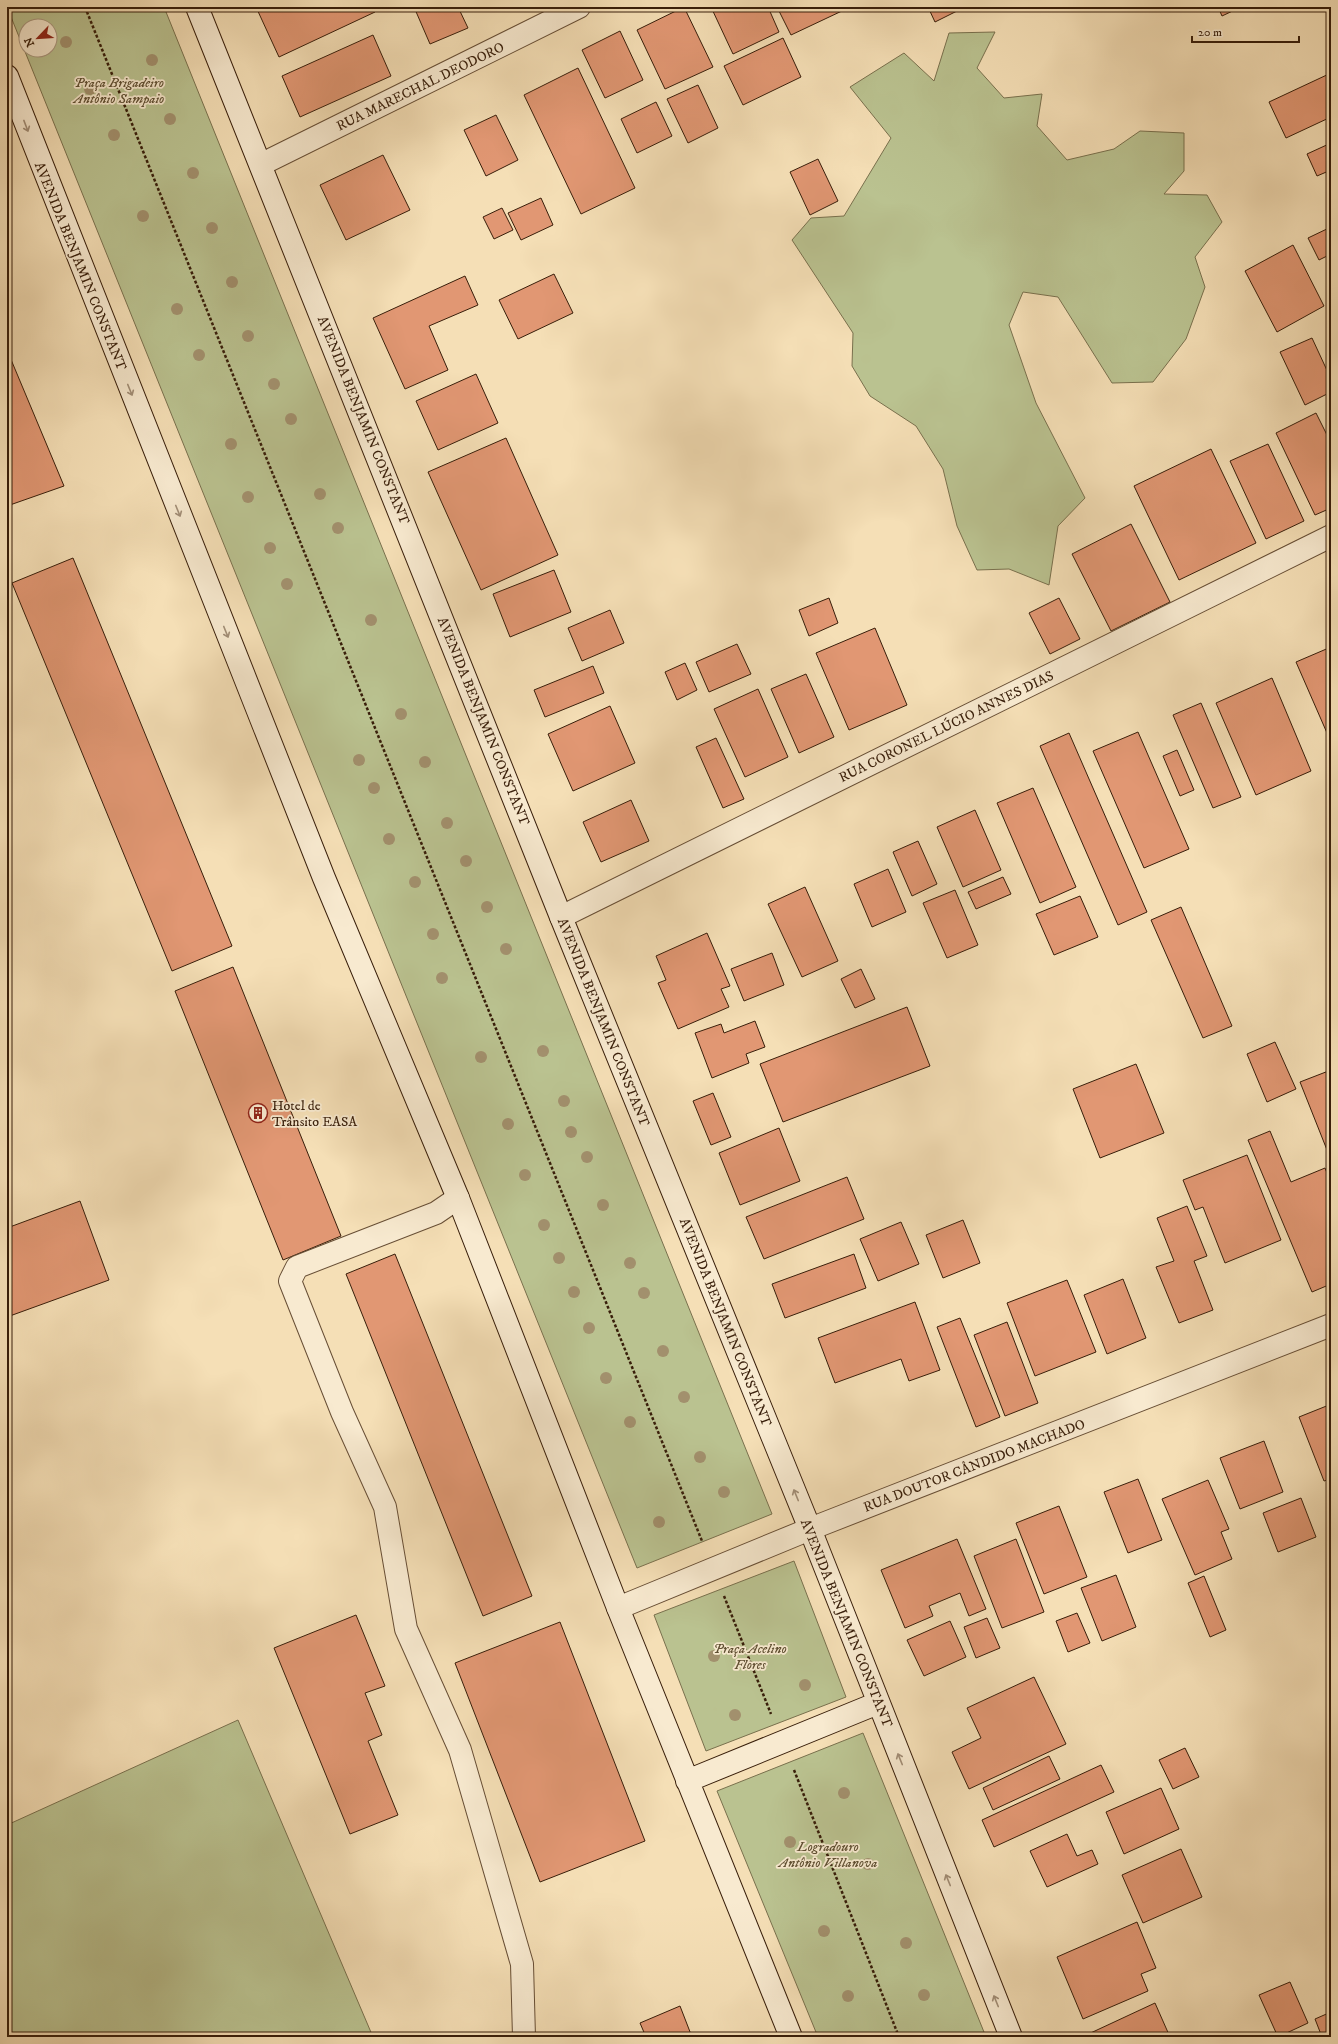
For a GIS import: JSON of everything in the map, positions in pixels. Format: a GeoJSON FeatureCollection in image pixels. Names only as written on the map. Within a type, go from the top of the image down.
{"type":"FeatureCollection","features":[{"type":"Feature","properties":{"kind":"main road","name":"AVENIDA BENJAMIN CONSTANT"},"geometry":{"type":"LineString","coordinates":[[197,7],[262,164],[561,917],[810,1529],[1010,2037]]}},
{"type":"Feature","properties":{"kind":"main road","name":"RUA MARECHAL DEODORO"},"geometry":{"type":"LineString","coordinates":[[262,164],[579,7]]}},
{"type":"Feature","properties":{"kind":"main road","name":"AVENIDA BENJAMIN CONSTANT"},"geometry":{"type":"LineString","coordinates":[[7,76],[321,871],[458,1198],[618,1608],[791,2037]]}},
{"type":"Feature","properties":{"kind":"main road","name":"RUA CORONEL LÚCIO ANNES DIAS"},"geometry":{"type":"LineString","coordinates":[[561,917],[1331,536]]}},
{"type":"Feature","properties":{"kind":"main road"},"geometry":{"type":"LineString","coordinates":[[458,1198],[436,1213],[297,1267],[290,1281],[342,1412],[385,1506],[406,1629],[460,1750],[522,1964],[524,2037]]}},
{"type":"Feature","properties":{"kind":"main road","name":"RUA DOUTOR CÂNDIDO MACHADO"},"geometry":{"type":"LineString","coordinates":[[618,1608],[810,1529],[1331,1325]]}},
{"type":"Feature","properties":{"kind":"main road"},"geometry":{"type":"LineString","coordinates":[[687,1781],[878,1703]]}},
{"type":"Feature","properties":{"kind":"path"},"geometry":{"type":"LineString","coordinates":[[85,7],[783,1742],[899,2037]]}},
{"type":"Feature","properties":{"kind":"green space","name":"Praça Brigadeiro Antônio Sampaio"},"geometry":{"type":"Polygon","coordinates":[[[7,7],[164,7],[772,1514],[637,1568],[28,58],[58,58],[58,18],[18,18],[18,34],[7,7]]]}},
{"type":"Feature","properties":{"kind":"green space"},"geometry":{"type":"Polygon","coordinates":[[[995,32],[977,68],[1004,98],[1042,94],[1037,126],[1067,160],[1114,149],[1140,131],[1184,133],[1184,171],[1164,194],[1207,195],[1222,222],[1195,257],[1205,287],[1186,339],[1153,382],[1112,383],[1058,297],[1023,292],[1009,325],[1036,403],[1085,498],[1058,526],[1049,585],[1009,569],[977,570],[957,526],[943,469],[916,426],[870,396],[852,366],[853,333],[792,240],[811,218],[844,216],[891,138],[850,87],[904,53],[934,81],[949,33],[995,32]]]}},
{"type":"Feature","properties":{"kind":"green space","name":"Praça Acelino Flores"},"geometry":{"type":"Polygon","coordinates":[[[794,1561],[846,1697],[706,1751],[654,1615],[794,1561]]]}},
{"type":"Feature","properties":{"kind":"green space"},"geometry":{"type":"Polygon","coordinates":[[[238,1720],[373,2037],[7,2037],[7,1825],[238,1720]]]}},
{"type":"Feature","properties":{"kind":"green space","name":"Logradouro Antônio Villanova"},"geometry":{"type":"Polygon","coordinates":[[[863,1733],[986,2037],[818,2037],[717,1791],[863,1733]]]}},
{"type":"Feature","properties":{"kind":"building"},"geometry":{"type":"Polygon","coordinates":[[[256,7],[373,7],[375,12],[279,57],[256,7]]]}},
{"type":"Feature","properties":{"kind":"building"},"geometry":{"type":"Polygon","coordinates":[[[414,7],[458,7],[468,28],[430,44],[414,7]]]}},
{"type":"Feature","properties":{"kind":"building"},"geometry":{"type":"Polygon","coordinates":[[[684,7],[713,67],[665,89],[637,30],[684,7]]]}},
{"type":"Feature","properties":{"kind":"building"},"geometry":{"type":"Polygon","coordinates":[[[711,7],[768,7],[779,32],[733,54],[711,7]]]}},
{"type":"Feature","properties":{"kind":"building"},"geometry":{"type":"Polygon","coordinates":[[[777,7],[843,7],[844,10],[791,35],[777,7]]]}},
{"type":"Feature","properties":{"kind":"building"},"geometry":{"type":"Polygon","coordinates":[[[928,7],[961,7],[961,9],[935,22],[928,7]]]}},
{"type":"Feature","properties":{"kind":"building"},"geometry":{"type":"Polygon","coordinates":[[[1218,7],[1241,7],[1222,16],[1218,7]]]}},
{"type":"Feature","properties":{"kind":"building"},"geometry":{"type":"Polygon","coordinates":[[[620,31],[643,80],[605,98],[582,50],[620,31]]]}},
{"type":"Feature","properties":{"kind":"building"},"geometry":{"type":"Polygon","coordinates":[[[373,35],[391,76],[300,117],[282,76],[373,35]]]}},
{"type":"Feature","properties":{"kind":"building"},"geometry":{"type":"Polygon","coordinates":[[[783,38],[801,77],[743,105],[724,66],[783,38]]]}},
{"type":"Feature","properties":{"kind":"building"},"geometry":{"type":"Polygon","coordinates":[[[578,68],[635,188],[581,214],[524,95],[578,68]]]}},
{"type":"Feature","properties":{"kind":"building"},"geometry":{"type":"Polygon","coordinates":[[[1331,73],[1331,117],[1286,138],[1269,102],[1331,73]]]}},
{"type":"Feature","properties":{"kind":"building"},"geometry":{"type":"Polygon","coordinates":[[[698,85],[718,128],[688,143],[667,99],[698,85]]]}},
{"type":"Feature","properties":{"kind":"building"},"geometry":{"type":"Polygon","coordinates":[[[656,102],[672,136],[637,153],[621,119],[656,102]]]}},
{"type":"Feature","properties":{"kind":"building"},"geometry":{"type":"Polygon","coordinates":[[[496,115],[518,160],[486,176],[464,130],[496,115]]]}},
{"type":"Feature","properties":{"kind":"building"},"geometry":{"type":"Polygon","coordinates":[[[1331,143],[1331,170],[1317,176],[1307,154],[1331,143]]]}},
{"type":"Feature","properties":{"kind":"building"},"geometry":{"type":"Polygon","coordinates":[[[383,155],[410,210],[346,240],[320,185],[383,155]]]}},
{"type":"Feature","properties":{"kind":"building"},"geometry":{"type":"Polygon","coordinates":[[[818,159],[838,201],[810,215],[790,172],[818,159]]]}},
{"type":"Feature","properties":{"kind":"building"},"geometry":{"type":"Polygon","coordinates":[[[541,198],[553,225],[521,240],[508,213],[541,198]]]}},
{"type":"Feature","properties":{"kind":"building"},"geometry":{"type":"Polygon","coordinates":[[[502,208],[513,230],[494,239],[483,217],[502,208]]]}},
{"type":"Feature","properties":{"kind":"building"},"geometry":{"type":"Polygon","coordinates":[[[1331,227],[1331,254],[1319,260],[1308,238],[1331,227]]]}},
{"type":"Feature","properties":{"kind":"building"},"geometry":{"type":"Polygon","coordinates":[[[1293,245],[1324,306],[1277,332],[1245,271],[1293,245]]]}},
{"type":"Feature","properties":{"kind":"building"},"geometry":{"type":"Polygon","coordinates":[[[554,274],[573,313],[518,339],[499,300],[554,274]]]}},
{"type":"Feature","properties":{"kind":"building"},"geometry":{"type":"Polygon","coordinates":[[[465,276],[478,305],[429,326],[448,370],[405,389],[373,318],[465,276]]]}},
{"type":"Feature","properties":{"kind":"building"},"geometry":{"type":"Polygon","coordinates":[[[1312,338],[1331,379],[1331,392],[1305,405],[1280,352],[1312,338]]]}},
{"type":"Feature","properties":{"kind":"building"},"geometry":{"type":"Polygon","coordinates":[[[7,350],[64,486],[7,506],[7,350]]]}},
{"type":"Feature","properties":{"kind":"building"},"geometry":{"type":"Polygon","coordinates":[[[476,374],[498,423],[438,450],[416,401],[476,374]]]}},
{"type":"Feature","properties":{"kind":"building"},"geometry":{"type":"Polygon","coordinates":[[[1316,413],[1331,443],[1331,508],[1315,515],[1276,433],[1316,413]]]}},
{"type":"Feature","properties":{"kind":"building"},"geometry":{"type":"Polygon","coordinates":[[[506,438],[558,555],[481,590],[428,472],[506,438]]]}},
{"type":"Feature","properties":{"kind":"building"},"geometry":{"type":"Polygon","coordinates":[[[1268,444],[1304,521],[1266,539],[1230,461],[1268,444]]]}},
{"type":"Feature","properties":{"kind":"building"},"geometry":{"type":"Polygon","coordinates":[[[1211,449],[1256,543],[1179,580],[1134,486],[1211,449]]]}},
{"type":"Feature","properties":{"kind":"building"},"geometry":{"type":"Polygon","coordinates":[[[1131,524],[1170,602],[1111,631],[1072,554],[1131,524]]]}},
{"type":"Feature","properties":{"kind":"building"},"geometry":{"type":"Polygon","coordinates":[[[73,558],[232,946],[172,971],[12,583],[73,558]]]}},
{"type":"Feature","properties":{"kind":"building"},"geometry":{"type":"Polygon","coordinates":[[[554,570],[571,612],[510,637],[493,594],[554,570]]]}},
{"type":"Feature","properties":{"kind":"building"},"geometry":{"type":"Polygon","coordinates":[[[829,598],[838,623],[809,636],[799,610],[829,598]]]}},
{"type":"Feature","properties":{"kind":"building"},"geometry":{"type":"Polygon","coordinates":[[[1059,598],[1080,639],[1050,654],[1029,613],[1059,598]]]}},
{"type":"Feature","properties":{"kind":"building"},"geometry":{"type":"Polygon","coordinates":[[[610,610],[624,643],[582,661],[568,628],[610,610]]]}},
{"type":"Feature","properties":{"kind":"building"},"geometry":{"type":"Polygon","coordinates":[[[875,628],[907,705],[849,730],[816,653],[875,628]]]}},
{"type":"Feature","properties":{"kind":"building"},"geometry":{"type":"Polygon","coordinates":[[[737,644],[751,674],[709,692],[696,662],[737,644]]]}},
{"type":"Feature","properties":{"kind":"building"},"geometry":{"type":"Polygon","coordinates":[[[1331,647],[1331,731],[1327,733],[1296,662],[1331,647]]]}},
{"type":"Feature","properties":{"kind":"building"},"geometry":{"type":"Polygon","coordinates":[[[685,663],[697,690],[677,700],[665,672],[685,663]]]}},
{"type":"Feature","properties":{"kind":"building"},"geometry":{"type":"Polygon","coordinates":[[[593,666],[604,693],[545,717],[534,690],[593,666]]]}},
{"type":"Feature","properties":{"kind":"building"},"geometry":{"type":"Polygon","coordinates":[[[806,674],[834,737],[799,753],[771,689],[806,674]]]}},
{"type":"Feature","properties":{"kind":"building"},"geometry":{"type":"Polygon","coordinates":[[[1272,678],[1311,771],[1256,795],[1216,703],[1272,678]]]}},
{"type":"Feature","properties":{"kind":"building"},"geometry":{"type":"Polygon","coordinates":[[[758,689],[788,757],[745,777],[714,709],[758,689]]]}},
{"type":"Feature","properties":{"kind":"building"},"geometry":{"type":"Polygon","coordinates":[[[1201,703],[1241,797],[1213,808],[1173,715],[1201,703]]]}},
{"type":"Feature","properties":{"kind":"building"},"geometry":{"type":"Polygon","coordinates":[[[610,706],[635,763],[573,791],[548,734],[610,706]]]}},
{"type":"Feature","properties":{"kind":"building"},"geometry":{"type":"Polygon","coordinates":[[[1138,732],[1189,849],[1144,868],[1093,751],[1138,732]]]}},
{"type":"Feature","properties":{"kind":"building"},"geometry":{"type":"Polygon","coordinates":[[[1069,733],[1147,912],[1118,925],[1040,746],[1069,733]]]}},
{"type":"Feature","properties":{"kind":"building"},"geometry":{"type":"Polygon","coordinates":[[[716,738],[744,799],[723,808],[696,747],[716,738]]]}},
{"type":"Feature","properties":{"kind":"building"},"geometry":{"type":"Polygon","coordinates":[[[1177,750],[1194,790],[1180,796],[1163,756],[1177,750]]]}},
{"type":"Feature","properties":{"kind":"building"},"geometry":{"type":"Polygon","coordinates":[[[1033,788],[1076,887],[1040,903],[997,803],[1033,788]]]}},
{"type":"Feature","properties":{"kind":"building"},"geometry":{"type":"Polygon","coordinates":[[[631,800],[649,841],[601,862],[583,822],[631,800]]]}},
{"type":"Feature","properties":{"kind":"building"},"geometry":{"type":"Polygon","coordinates":[[[975,810],[1001,870],[963,887],[937,827],[975,810]]]}},
{"type":"Feature","properties":{"kind":"building"},"geometry":{"type":"Polygon","coordinates":[[[918,841],[937,884],[912,896],[893,852],[918,841]]]}},
{"type":"Feature","properties":{"kind":"building"},"geometry":{"type":"Polygon","coordinates":[[[888,869],[906,912],[872,927],[854,884],[888,869]]]}},
{"type":"Feature","properties":{"kind":"building"},"geometry":{"type":"Polygon","coordinates":[[[1003,877],[1011,894],[976,909],[968,892],[1003,877]]]}},
{"type":"Feature","properties":{"kind":"building"},"geometry":{"type":"Polygon","coordinates":[[[805,887],[838,961],[802,977],[768,904],[805,887]]]}},
{"type":"Feature","properties":{"kind":"building"},"geometry":{"type":"Polygon","coordinates":[[[955,890],[978,945],[947,958],[923,903],[955,890]]]}},
{"type":"Feature","properties":{"kind":"building"},"geometry":{"type":"Polygon","coordinates":[[[1080,896],[1098,937],[1054,955],[1036,914],[1080,896]]]}},
{"type":"Feature","properties":{"kind":"building"},"geometry":{"type":"Polygon","coordinates":[[[1181,907],[1232,1026],[1203,1038],[1151,920],[1181,907]]]}},
{"type":"Feature","properties":{"kind":"building"},"geometry":{"type":"Polygon","coordinates":[[[707,933],[730,986],[721,989],[729,1007],[678,1029],[658,983],[666,980],[656,956],[707,933]]]}},
{"type":"Feature","properties":{"kind":"building"},"geometry":{"type":"Polygon","coordinates":[[[772,953],[784,985],[744,1001],[731,969],[772,953]]]}},
{"type":"Feature","properties":{"kind":"building","name":"Hotel de Trânsito EASA"},"geometry":{"type":"Polygon","coordinates":[[[233,967],[341,1236],[283,1260],[175,991],[233,967]]]}},
{"type":"Feature","properties":{"kind":"building"},"geometry":{"type":"Polygon","coordinates":[[[861,969],[875,999],[855,1008],[841,979],[861,969]]]}},
{"type":"Feature","properties":{"kind":"building"},"geometry":{"type":"Polygon","coordinates":[[[907,1007],[930,1066],[783,1122],[760,1064],[907,1007]]]}},
{"type":"Feature","properties":{"kind":"building"},"geometry":{"type":"Polygon","coordinates":[[[755,1021],[765,1047],[746,1054],[749,1063],[712,1078],[695,1033],[721,1024],[724,1033],[755,1021]]]}},
{"type":"Feature","properties":{"kind":"building"},"geometry":{"type":"Polygon","coordinates":[[[1275,1042],[1296,1089],[1267,1102],[1247,1054],[1275,1042]]]}},
{"type":"Feature","properties":{"kind":"building"},"geometry":{"type":"Polygon","coordinates":[[[1136,1064],[1164,1133],[1100,1158],[1073,1089],[1136,1064]]]}},
{"type":"Feature","properties":{"kind":"building"},"geometry":{"type":"Polygon","coordinates":[[[1331,1070],[1331,1155],[1329,1155],[1300,1082],[1331,1070]]]}},
{"type":"Feature","properties":{"kind":"building"},"geometry":{"type":"Polygon","coordinates":[[[713,1093],[731,1137],[711,1145],[693,1101],[713,1093]]]}},
{"type":"Feature","properties":{"kind":"building"},"geometry":{"type":"Polygon","coordinates":[[[779,1128],[800,1181],[740,1205],[719,1153],[779,1128]]]}},
{"type":"Feature","properties":{"kind":"building"},"geometry":{"type":"Polygon","coordinates":[[[1270,1131],[1291,1182],[1325,1168],[1331,1183],[1331,1259],[1328,1260],[1331,1267],[1331,1284],[1312,1292],[1248,1140],[1270,1131]]]}},
{"type":"Feature","properties":{"kind":"building"},"geometry":{"type":"Polygon","coordinates":[[[1247,1155],[1281,1240],[1225,1263],[1203,1207],[1195,1210],[1183,1180],[1247,1155]]]}},
{"type":"Feature","properties":{"kind":"building"},"geometry":{"type":"Polygon","coordinates":[[[847,1177],[864,1219],[764,1259],[746,1217],[847,1177]]]}},
{"type":"Feature","properties":{"kind":"building"},"geometry":{"type":"Polygon","coordinates":[[[80,1201],[109,1280],[7,1317],[7,1228],[80,1201]]]}},
{"type":"Feature","properties":{"kind":"building"},"geometry":{"type":"Polygon","coordinates":[[[1187,1206],[1207,1256],[1194,1261],[1213,1310],[1179,1323],[1156,1267],[1174,1261],[1157,1218],[1187,1206]]]}},
{"type":"Feature","properties":{"kind":"building"},"geometry":{"type":"Polygon","coordinates":[[[963,1220],[980,1263],[943,1278],[926,1235],[963,1220]]]}},
{"type":"Feature","properties":{"kind":"building"},"geometry":{"type":"Polygon","coordinates":[[[901,1222],[919,1264],[878,1281],[860,1239],[901,1222]]]}},
{"type":"Feature","properties":{"kind":"building"},"geometry":{"type":"Polygon","coordinates":[[[395,1254],[532,1596],[483,1616],[346,1274],[395,1254]]]}},
{"type":"Feature","properties":{"kind":"building"},"geometry":{"type":"Polygon","coordinates":[[[854,1254],[866,1288],[785,1318],[772,1284],[854,1254]]]}},
{"type":"Feature","properties":{"kind":"building"},"geometry":{"type":"Polygon","coordinates":[[[1123,1279],[1146,1338],[1107,1354],[1084,1295],[1123,1279]]]}},
{"type":"Feature","properties":{"kind":"building"},"geometry":{"type":"Polygon","coordinates":[[[1067,1280],[1096,1352],[1035,1376],[1007,1303],[1067,1280]]]}},
{"type":"Feature","properties":{"kind":"building"},"geometry":{"type":"Polygon","coordinates":[[[915,1302],[940,1370],[909,1381],[901,1359],[835,1383],[818,1338],[915,1302]]]}},
{"type":"Feature","properties":{"kind":"building"},"geometry":{"type":"Polygon","coordinates":[[[960,1318],[1000,1417],[976,1427],[937,1327],[960,1318]]]}},
{"type":"Feature","properties":{"kind":"building"},"geometry":{"type":"Polygon","coordinates":[[[1007,1322],[1038,1403],[1005,1416],[974,1335],[1007,1322]]]}},
{"type":"Feature","properties":{"kind":"building"},"geometry":{"type":"Polygon","coordinates":[[[1329,1405],[1331,1410],[1331,1479],[1324,1481],[1299,1417],[1329,1405]]]}},
{"type":"Feature","properties":{"kind":"building"},"geometry":{"type":"Polygon","coordinates":[[[1264,1441],[1283,1492],[1240,1509],[1220,1458],[1264,1441]]]}},
{"type":"Feature","properties":{"kind":"building"},"geometry":{"type":"Polygon","coordinates":[[[1138,1479],[1162,1540],[1128,1553],[1104,1492],[1138,1479]]]}},
{"type":"Feature","properties":{"kind":"building"},"geometry":{"type":"Polygon","coordinates":[[[1208,1480],[1229,1529],[1221,1532],[1232,1559],[1195,1575],[1162,1499],[1208,1480]]]}},
{"type":"Feature","properties":{"kind":"building"},"geometry":{"type":"Polygon","coordinates":[[[1301,1498],[1316,1537],[1278,1552],[1263,1513],[1301,1498]]]}},
{"type":"Feature","properties":{"kind":"building"},"geometry":{"type":"Polygon","coordinates":[[[1059,1506],[1087,1577],[1044,1594],[1016,1523],[1059,1506]]]}},
{"type":"Feature","properties":{"kind":"building"},"geometry":{"type":"Polygon","coordinates":[[[957,1539],[986,1609],[969,1616],[960,1593],[929,1606],[933,1616],[905,1628],[881,1570],[957,1539]]]}},
{"type":"Feature","properties":{"kind":"building"},"geometry":{"type":"Polygon","coordinates":[[[1016,1539],[1044,1612],[1002,1628],[974,1556],[1016,1539]]]}},
{"type":"Feature","properties":{"kind":"building"},"geometry":{"type":"Polygon","coordinates":[[[1116,1575],[1136,1627],[1102,1641],[1081,1588],[1116,1575]]]}},
{"type":"Feature","properties":{"kind":"building"},"geometry":{"type":"Polygon","coordinates":[[[1204,1576],[1226,1630],[1210,1637],[1188,1583],[1204,1576]]]}},
{"type":"Feature","properties":{"kind":"building"},"geometry":{"type":"Polygon","coordinates":[[[1077,1613],[1090,1643],[1068,1652],[1056,1621],[1077,1613]]]}},
{"type":"Feature","properties":{"kind":"building"},"geometry":{"type":"Polygon","coordinates":[[[356,1615],[385,1686],[365,1693],[382,1735],[368,1741],[398,1815],[350,1834],[274,1648],[356,1615]]]}},
{"type":"Feature","properties":{"kind":"building"},"geometry":{"type":"Polygon","coordinates":[[[987,1618],[1000,1648],[976,1658],[964,1627],[987,1618]]]}},
{"type":"Feature","properties":{"kind":"building"},"geometry":{"type":"Polygon","coordinates":[[[950,1621],[966,1657],[924,1676],[907,1640],[950,1621]]]}},
{"type":"Feature","properties":{"kind":"building"},"geometry":{"type":"Polygon","coordinates":[[[560,1622],[645,1841],[540,1882],[455,1663],[560,1622]]]}},
{"type":"Feature","properties":{"kind":"building"},"geometry":{"type":"Polygon","coordinates":[[[1034,1677],[1066,1744],[969,1789],[952,1752],[981,1738],[967,1708],[1034,1677]]]}},
{"type":"Feature","properties":{"kind":"building"},"geometry":{"type":"Polygon","coordinates":[[[1185,1748],[1199,1777],[1173,1789],[1159,1760],[1185,1748]]]}},
{"type":"Feature","properties":{"kind":"building"},"geometry":{"type":"Polygon","coordinates":[[[1049,1756],[1060,1779],[993,1810],[983,1788],[1049,1756]]]}},
{"type":"Feature","properties":{"kind":"building"},"geometry":{"type":"Polygon","coordinates":[[[1101,1765],[1114,1792],[994,1847],[982,1820],[1101,1765]]]}},
{"type":"Feature","properties":{"kind":"building"},"geometry":{"type":"Polygon","coordinates":[[[1161,1788],[1179,1829],[1124,1854],[1106,1812],[1161,1788]]]}},
{"type":"Feature","properties":{"kind":"building"},"geometry":{"type":"Polygon","coordinates":[[[1067,1834],[1077,1856],[1092,1850],[1098,1864],[1047,1887],[1030,1851],[1067,1834]]]}},
{"type":"Feature","properties":{"kind":"building"},"geometry":{"type":"Polygon","coordinates":[[[1181,1849],[1202,1897],[1143,1923],[1122,1875],[1181,1849]]]}},
{"type":"Feature","properties":{"kind":"building"},"geometry":{"type":"Polygon","coordinates":[[[1137,1922],[1156,1968],[1141,1974],[1148,1991],[1083,2019],[1057,1957],[1137,1922]]]}},
{"type":"Feature","properties":{"kind":"building"},"geometry":{"type":"Polygon","coordinates":[[[1290,1982],[1308,2023],[1278,2037],[1259,1995],[1290,1982]]]}},
{"type":"Feature","properties":{"kind":"building"},"geometry":{"type":"Polygon","coordinates":[[[1155,2003],[1170,2037],[1082,2037],[1155,2003]]]}},
{"type":"Feature","properties":{"kind":"building"},"geometry":{"type":"Polygon","coordinates":[[[680,2006],[692,2037],[646,2037],[640,2023],[680,2006]]]}},
{"type":"Feature","properties":{"kind":"building"},"geometry":{"type":"Polygon","coordinates":[[[1331,2012],[1331,2033],[1322,2037],[1315,2019],[1331,2012]]]}},
{"type":"Feature","properties":{"kind":"place","name":"Hotel de Trânsito EASA"},"geometry":{"type":"Point","coordinates":[258,1113]}}]}
